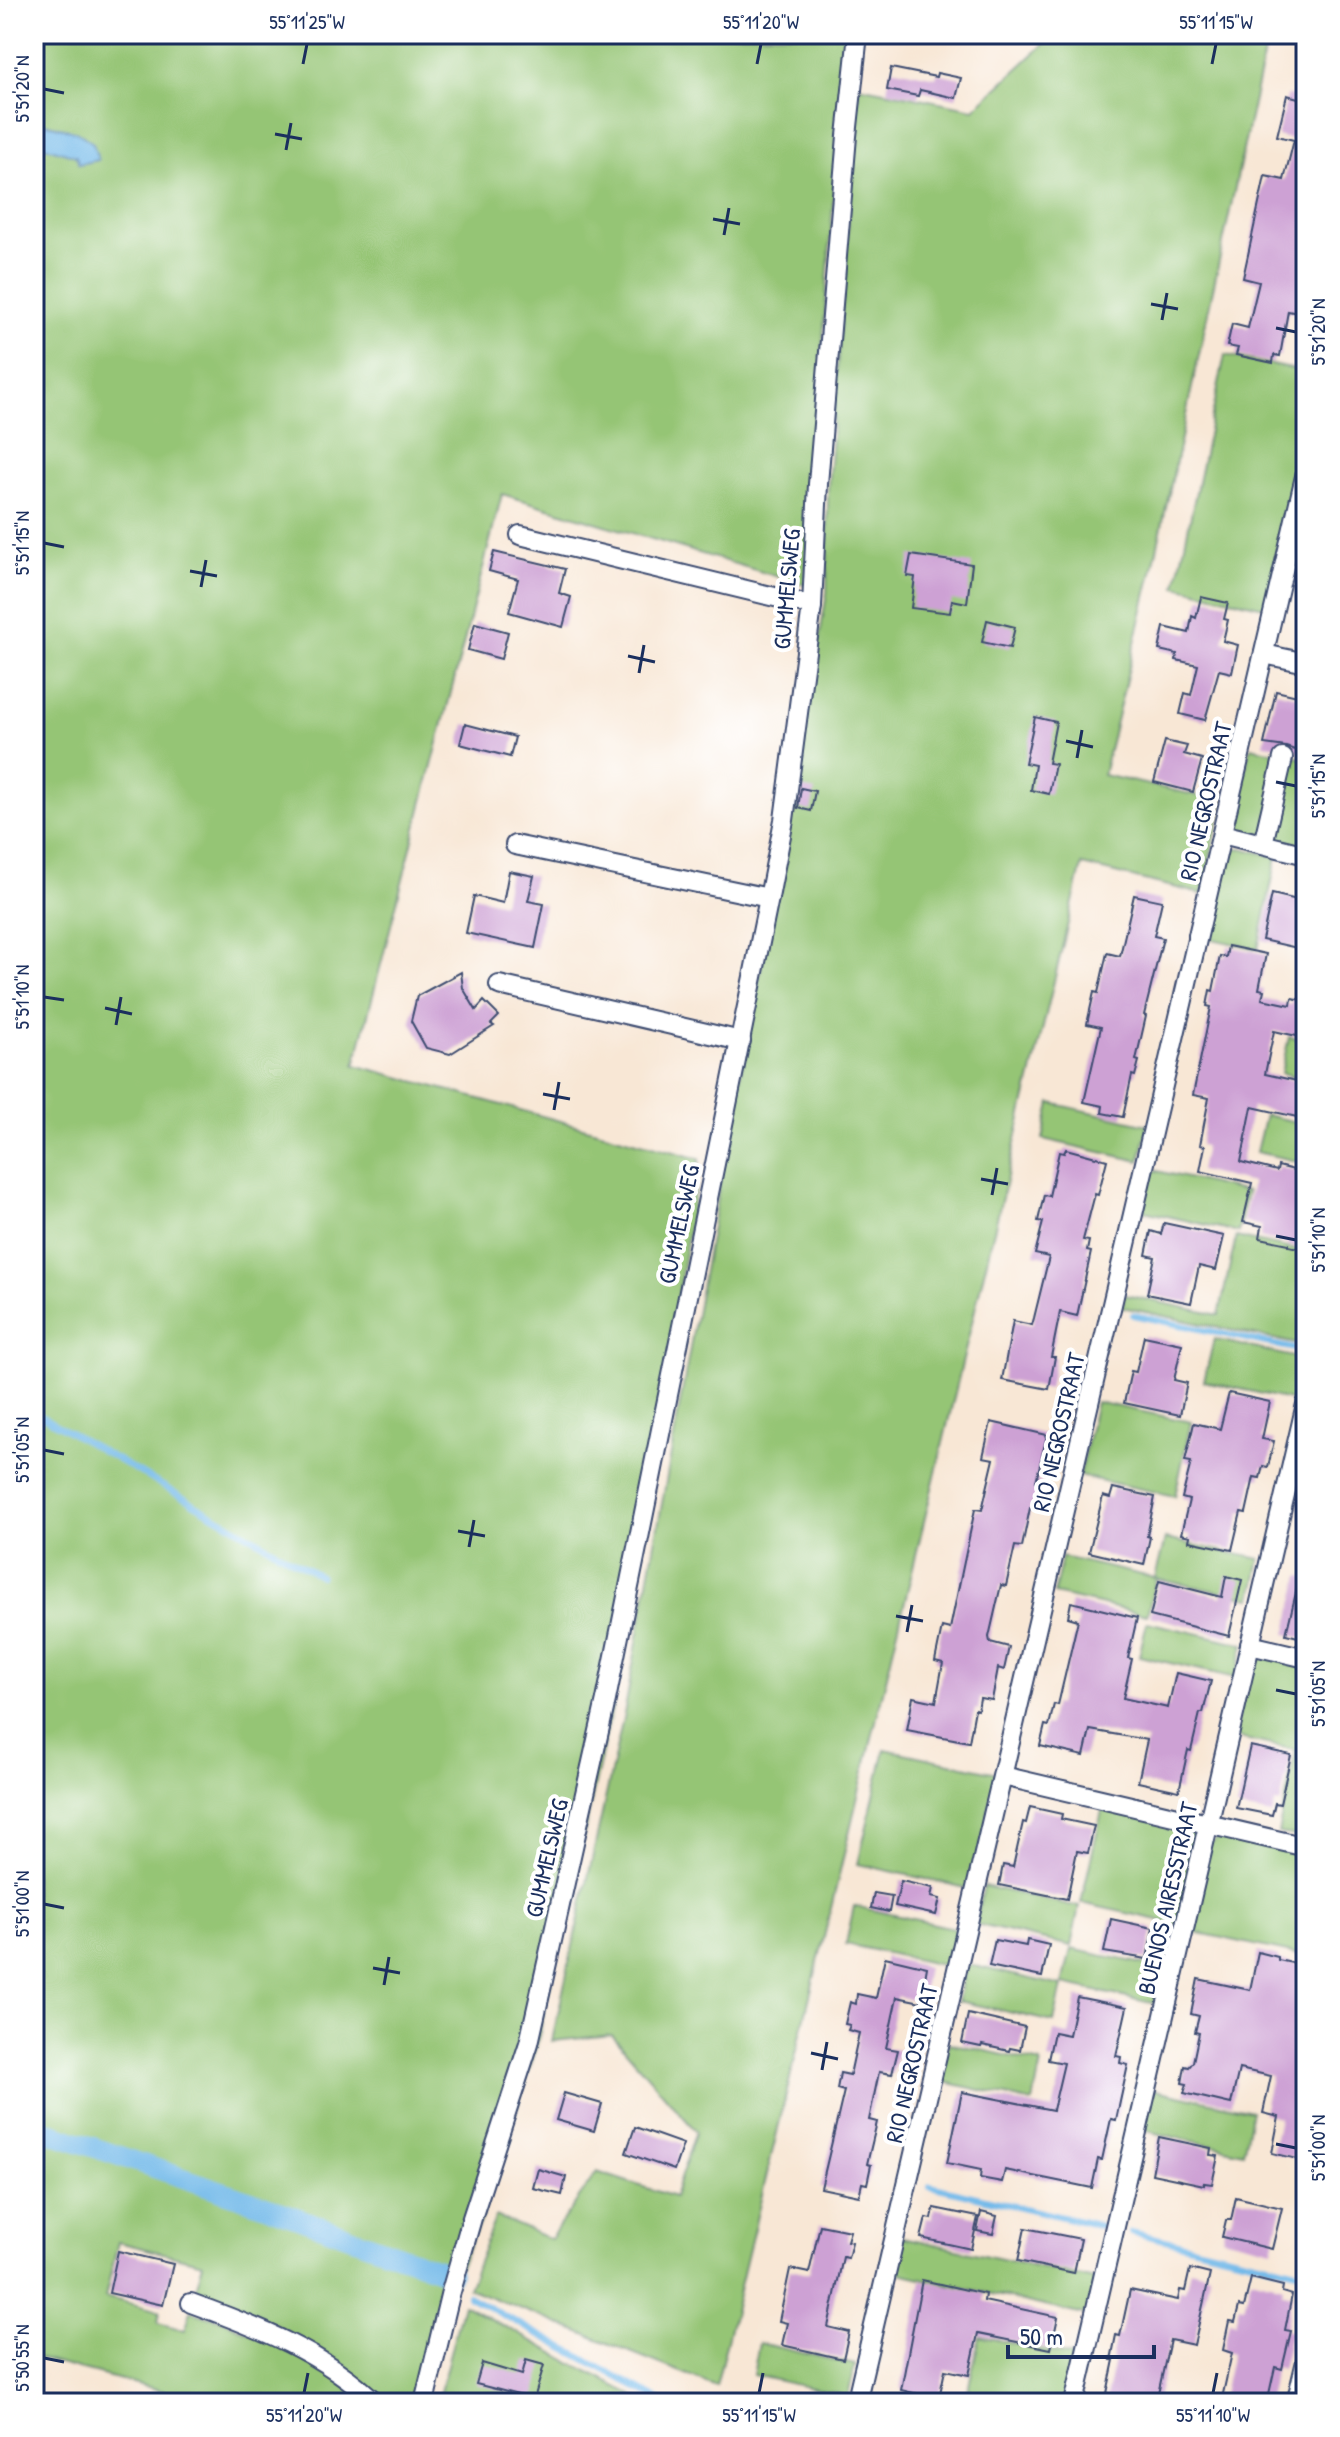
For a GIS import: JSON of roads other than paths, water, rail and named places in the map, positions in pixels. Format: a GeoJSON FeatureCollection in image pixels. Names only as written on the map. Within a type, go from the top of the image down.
{"type":"FeatureCollection","features":[{"type":"Feature","properties":{"kind":"street","name":"GUMMELSWEG"},"geometry":{"type":"LineString","coordinates":[[424,2403],[472,2218],[529,2043],[606,1700],[784,820],[812,606],[818,484],[858,34]]}},
{"type":"Feature","properties":{"kind":"street","name":"RIO NEGROSTRAAT"},"geometry":{"type":"LineString","coordinates":[[856,2403],[1306,472]]}},
{"type":"Feature","properties":{"kind":"street"},"geometry":{"type":"LineString","coordinates":[[520,535],[812,606]]}},
{"type":"Feature","properties":{"kind":"street"},"geometry":{"type":"LineString","coordinates":[[1264,654],[1306,663]]}},
{"type":"Feature","properties":{"kind":"street"},"geometry":{"type":"LineString","coordinates":[[1263,844],[1283,758]]}},
{"type":"Feature","properties":{"kind":"street"},"geometry":{"type":"LineString","coordinates":[[1222,834],[1306,855]]}},
{"type":"Feature","properties":{"kind":"street"},"geometry":{"type":"LineString","coordinates":[[515,845],[769,898]]}},
{"type":"Feature","properties":{"kind":"street"},"geometry":{"type":"LineString","coordinates":[[499,985],[741,1041]]}},
{"type":"Feature","properties":{"kind":"street","name":"BUENOS AIRESSTRAAT"},"geometry":{"type":"LineString","coordinates":[[1074,2403],[1250,1645],[1299,1463],[1306,1404]]}},
{"type":"Feature","properties":{"kind":"street"},"geometry":{"type":"LineString","coordinates":[[1250,1645],[1306,1658]]}},
{"type":"Feature","properties":{"kind":"street"},"geometry":{"type":"LineString","coordinates":[[1003,1776],[1306,1847]]}},
{"type":"Feature","properties":{"kind":"street"},"geometry":{"type":"LineString","coordinates":[[191,2303],[274,2336],[324,2361],[355,2382],[376,2403]]}},
{"type":"Feature","properties":{"kind":"street"},"geometry":{"type":"LineString","coordinates":[[1296,2403],[1306,2361]]}},
{"type":"Feature","properties":{"kind":"water"},"geometry":{"type":"Polygon","coordinates":[[[34,120],[77,132],[93,143],[98,160],[79,164],[76,156],[34,143],[34,120]]]}},
{"type":"Feature","properties":{"kind":"waterway"},"geometry":{"type":"LineString","coordinates":[[1133,1315],[1304,1351]]}},
{"type":"Feature","properties":{"kind":"waterway"},"geometry":{"type":"LineString","coordinates":[[34,1412],[320,1576]]}},
{"type":"Feature","properties":{"kind":"waterway"},"geometry":{"type":"LineString","coordinates":[[34,2127],[260,2204],[451,2274]]}},
{"type":"Feature","properties":{"kind":"waterway"},"geometry":{"type":"LineString","coordinates":[[930,2186],[1101,2226]]}},
{"type":"Feature","properties":{"kind":"waterway"},"geometry":{"type":"LineString","coordinates":[[1131,2232],[1306,2273]]}},
{"type":"Feature","properties":{"kind":"waterway"},"geometry":{"type":"LineString","coordinates":[[468,2296],[665,2403]]}}]}
